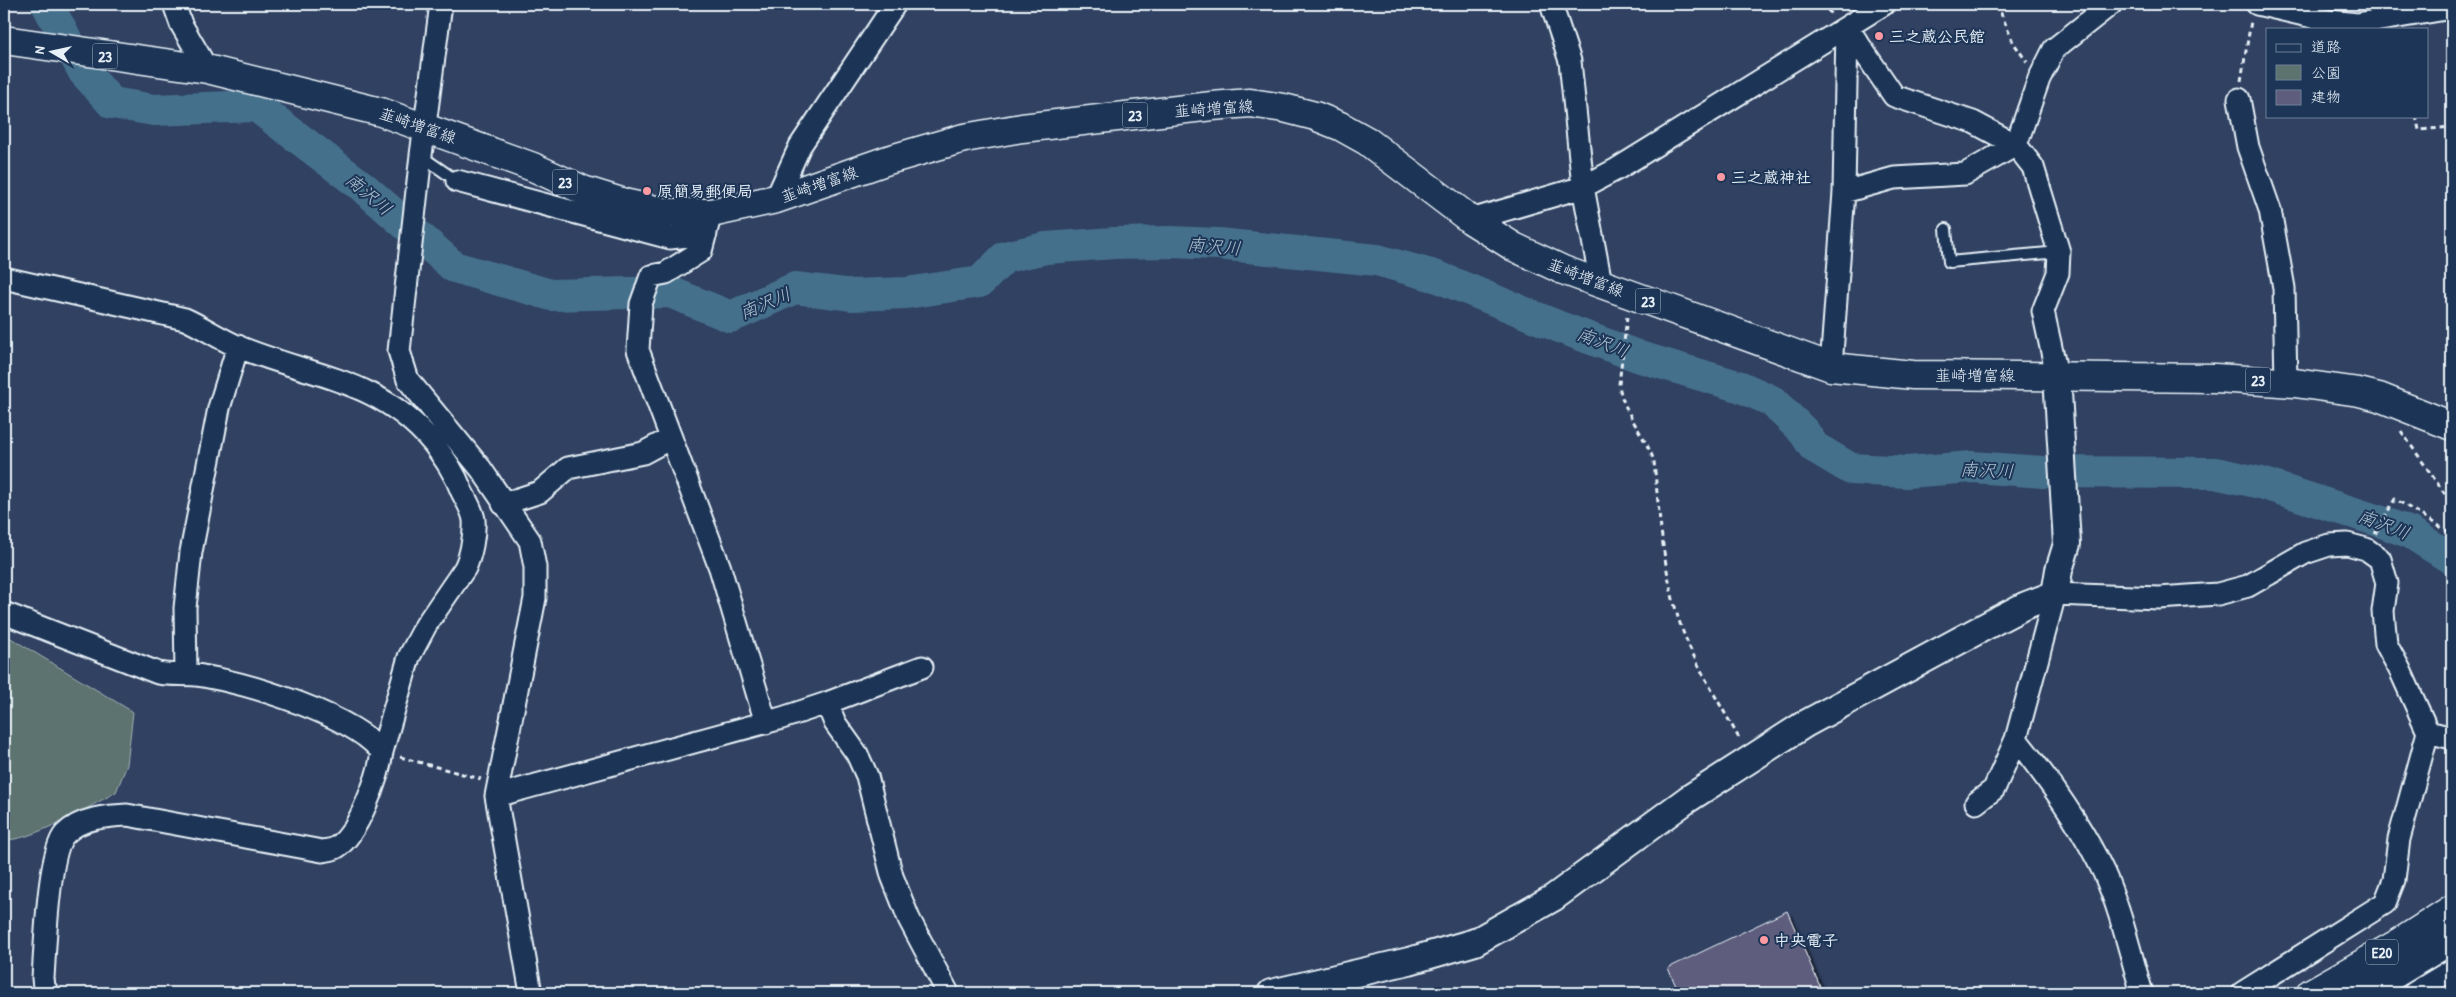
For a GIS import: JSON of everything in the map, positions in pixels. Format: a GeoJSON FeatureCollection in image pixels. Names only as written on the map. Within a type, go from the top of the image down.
{"type":"FeatureCollection","features":[{"type":"Feature","properties":{"kind":"main road","name":"韮崎増富線"},"geometry":{"type":"LineString","coordinates":[[4,40],[207,70],[381,112],[532,167],[583,190],[628,204],[708,224],[888,160],[964,138],[1022,128],[1250,103],[1284,108],[1314,116],[1340,126],[1367,141],[1471,220],[1514,247],[1563,270],[1831,367],[1913,374],[2215,378],[2286,382],[2359,392],[2379,397],[2452,426]]}},
{"type":"Feature","properties":{"kind":"main road","name":"E20"},"geometry":{"type":"LineString","coordinates":[[2311,993],[2399,943],[2452,909]]}},
{"type":"Feature","properties":{"kind":"main road","name":"E20"},"geometry":{"type":"LineString","coordinates":[[2363,993],[2452,939]]}},
{"type":"Feature","properties":{"kind":"street"},"geometry":{"type":"LineString","coordinates":[[174,4],[181,24],[207,70]]}},
{"type":"Feature","properties":{"kind":"street"},"geometry":{"type":"LineString","coordinates":[[441,4],[421,155],[399,351],[408,380],[481,469],[503,504],[530,541],[535,567],[535,598],[497,790],[531,993]]}},
{"type":"Feature","properties":{"kind":"street"},"geometry":{"type":"LineString","coordinates":[[776,199],[800,146],[895,4]]}},
{"type":"Feature","properties":{"kind":"street"},"geometry":{"type":"LineString","coordinates":[[1551,4],[1570,61],[1582,187],[1601,283]]}},
{"type":"Feature","properties":{"kind":"street"},"geometry":{"type":"LineString","coordinates":[[1471,220],[1582,187],[1618,169],[1884,4]]}},
{"type":"Feature","properties":{"kind":"street"},"geometry":{"type":"LineString","coordinates":[[1844,192],[1894,178],[1965,174],[2016,145],[2039,79],[2054,49],[2101,8]]}},
{"type":"Feature","properties":{"kind":"street"},"geometry":{"type":"LineString","coordinates":[[2255,8],[2320,11],[2357,24],[2452,8]]}},
{"type":"Feature","properties":{"kind":"street"},"geometry":{"type":"LineString","coordinates":[[1847,28],[1894,96],[1973,122],[2016,145],[2032,167],[2059,252],[2058,273],[2042,311],[2057,375],[2067,544],[2016,739],[1994,789],[1976,803]]}},
{"type":"Feature","properties":{"kind":"street"},"geometry":{"type":"LineString","coordinates":[[1831,367],[1844,192],[1847,28]]}},
{"type":"Feature","properties":{"kind":"street"},"geometry":{"type":"LineString","coordinates":[[2239,99],[2248,148],[2270,210],[2284,288],[2286,382]]}},
{"type":"Feature","properties":{"kind":"street"},"geometry":{"type":"LineString","coordinates":[[457,181],[670,238],[708,224]]}},
{"type":"Feature","properties":{"kind":"street"},"geometry":{"type":"LineString","coordinates":[[708,224],[701,252],[666,273],[651,276],[641,304],[638,350],[720,568],[766,723]]}},
{"type":"Feature","properties":{"kind":"street"},"geometry":{"type":"LineString","coordinates":[[4,278],[185,319],[205,327],[238,346],[354,385],[393,405],[409,418],[456,476],[474,519],[471,547],[465,568],[426,625],[409,656],[382,752],[376,784],[345,841],[336,849],[322,851],[127,815],[108,816],[83,823],[65,834],[57,850],[51,887],[43,978],[44,986],[48,993]]}},
{"type":"Feature","properties":{"kind":"street"},"geometry":{"type":"LineString","coordinates":[[186,674],[185,608],[191,552],[219,408],[238,346]]}},
{"type":"Feature","properties":{"kind":"street"},"geometry":{"type":"LineString","coordinates":[[409,418],[419,394]]}},
{"type":"Feature","properties":{"kind":"street"},"geometry":{"type":"LineString","coordinates":[[409,418],[433,411]]}},
{"type":"Feature","properties":{"kind":"street"},"geometry":{"type":"LineString","coordinates":[[503,504],[521,500],[540,492],[568,468],[643,453],[671,438]]}},
{"type":"Feature","properties":{"kind":"street"},"geometry":{"type":"LineString","coordinates":[[1271,993],[1409,961],[1475,942],[1553,898],[1688,799],[1805,724],[2024,606],[2055,594],[2160,598],[2218,594],[2248,586],[2276,572],[2305,553],[2329,545],[2347,544],[2366,549],[2380,559],[2387,583],[2384,610],[2386,644],[2428,732],[2399,839],[2394,880],[2385,903],[2242,993]]}},
{"type":"Feature","properties":{"kind":"street"},"geometry":{"type":"LineString","coordinates":[[4,613],[158,673],[173,676],[186,674],[203,676],[264,691],[308,706],[356,731],[376,744],[382,752]]}},
{"type":"Feature","properties":{"kind":"street"},"geometry":{"type":"LineString","coordinates":[[497,790],[766,723],[827,703],[922,667]]}},
{"type":"Feature","properties":{"kind":"street"},"geometry":{"type":"LineString","coordinates":[[827,703],[834,723],[857,754],[867,776],[892,876],[909,920],[948,993]]}},
{"type":"Feature","properties":{"kind":"street"},"geometry":{"type":"LineString","coordinates":[[2428,732],[2452,738]]}},
{"type":"Feature","properties":{"kind":"street"},"geometry":{"type":"LineString","coordinates":[[2016,739],[2054,786],[2104,873],[2117,909],[2142,993]]}},
{"type":"Feature","properties":{"kind":"street"},"geometry":{"type":"LineString","coordinates":[[2414,993],[2452,970]]}},
{"type":"Feature","properties":{"kind":"lane"},"geometry":{"type":"LineString","coordinates":[[421,155],[457,181]]}},
{"type":"Feature","properties":{"kind":"lane"},"geometry":{"type":"LineString","coordinates":[[1946,229],[1948,262],[2059,252]]}},
{"type":"Feature","properties":{"kind":"path"},"geometry":{"type":"LineString","coordinates":[[1998,4],[2013,42],[2039,79]]}},
{"type":"Feature","properties":{"kind":"path"},"geometry":{"type":"LineString","coordinates":[[2239,99],[2242,68],[2255,8]]}},
{"type":"Feature","properties":{"kind":"path"},"geometry":{"type":"LineString","coordinates":[[2416,118],[2419,130],[2452,127]]}},
{"type":"Feature","properties":{"kind":"path"},"geometry":{"type":"LineString","coordinates":[[1630,294],[1619,384],[1620,394],[1649,446],[1654,462],[1668,568],[1678,614],[1686,639],[1750,759]]}},
{"type":"Feature","properties":{"kind":"path"},"geometry":{"type":"LineString","coordinates":[[2401,430],[2452,504]]}},
{"type":"Feature","properties":{"kind":"path"},"geometry":{"type":"LineString","coordinates":[[2366,549],[2395,499],[2452,534]]}},
{"type":"Feature","properties":{"kind":"path"},"geometry":{"type":"LineString","coordinates":[[382,752],[497,790]]}},
{"type":"Feature","properties":{"kind":"green space"},"geometry":{"type":"Polygon","coordinates":[[[4,634],[133,712],[127,765],[116,792],[43,830],[14,839],[4,839],[4,634]]]}},
{"type":"Feature","properties":{"kind":"building","name":"中央電子"},"geometry":{"type":"Polygon","coordinates":[[[1787,911],[1823,993],[1679,993],[1668,968],[1787,911]]]}},
{"type":"Feature","properties":{"kind":"waterway","name":"南沢川"},"geometry":{"type":"LineString","coordinates":[[47,4],[84,72],[112,103],[154,110],[256,106],[363,187],[454,267],[551,295],[670,292],[731,317],[795,288],[853,295],[906,293],[980,282],[1005,257],[1046,248],[1114,243],[1171,242],[1218,244],[1377,260],[1438,277],[1562,328],[1640,357],[1741,387],[1772,401],[1804,432],[1814,447],[1851,469],[1907,472],[1972,467],[2043,472],[2215,473],[2261,483],[2379,521],[2411,533],[2452,559]]}},
{"type":"Feature","properties":{"kind":"place","name":"三之蔵公民館"},"geometry":{"type":"Point","coordinates":[1879,36]}},
{"type":"Feature","properties":{"kind":"place","name":"三之蔵神社"},"geometry":{"type":"Point","coordinates":[1721,177]}},
{"type":"Feature","properties":{"kind":"place","name":"原簡易郵便局"},"geometry":{"type":"Point","coordinates":[647,191]}},
{"type":"Feature","properties":{"kind":"place","name":"中央電子"},"geometry":{"type":"Point","coordinates":[1764,940]}}]}
